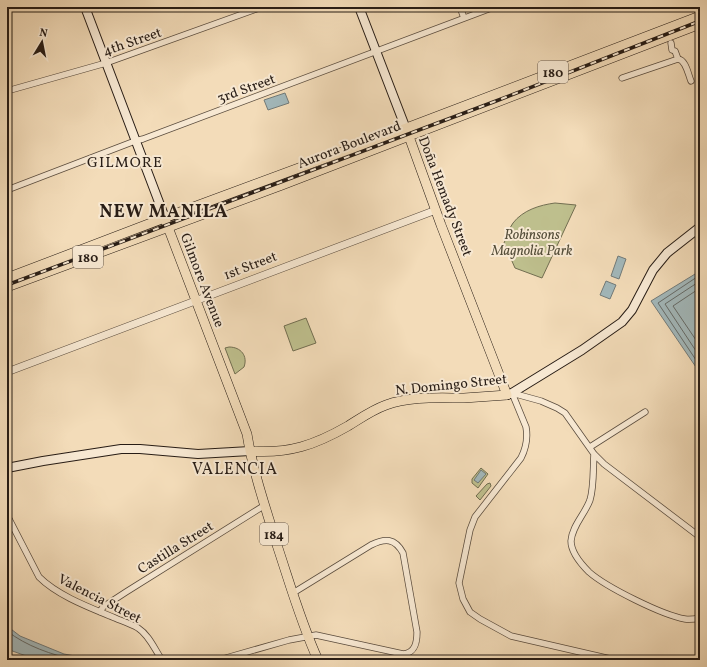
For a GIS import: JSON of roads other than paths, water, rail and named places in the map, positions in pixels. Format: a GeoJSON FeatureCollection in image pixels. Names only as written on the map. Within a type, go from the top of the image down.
{"type":"FeatureCollection","features":[{"type":"Feature","properties":{"kind":"main road","name":"Gilmore Avenue"},"geometry":{"type":"LineString","coordinates":[[85,7],[247,434],[250,451]]}},
{"type":"Feature","properties":{"kind":"main road","name":"Doña Hemady Street"},"geometry":{"type":"LineString","coordinates":[[359,7],[436,210],[510,394]]}},
{"type":"Feature","properties":{"kind":"main road","name":"Aurora Boulevard"},"geometry":{"type":"LineString","coordinates":[[7,287],[167,223],[407,132],[700,16]]}},
{"type":"Feature","properties":{"kind":"main road","name":"Aurora Boulevard"},"geometry":{"type":"LineString","coordinates":[[407,132],[670,40],[700,24]]}},
{"type":"Feature","properties":{"kind":"main road","name":"Aurora Boulevard"},"geometry":{"type":"LineString","coordinates":[[7,278],[167,223]]}},
{"type":"Feature","properties":{"kind":"main road","name":"N. Domingo Street"},"geometry":{"type":"LineString","coordinates":[[7,468],[121,449],[140,449],[198,454],[284,450],[316,443],[369,413],[394,403],[429,398],[484,397],[510,394],[582,350],[622,322],[632,310],[653,270],[667,253],[700,228]]}},
{"type":"Feature","properties":{"kind":"main road","name":"184"},"geometry":{"type":"LineString","coordinates":[[250,451],[265,505],[293,593],[307,636],[318,660]]}},
{"type":"Feature","properties":{"kind":"street","name":"4th Street"},"geometry":{"type":"LineString","coordinates":[[7,91],[106,63],[262,7]]}},
{"type":"Feature","properties":{"kind":"street"},"geometry":{"type":"LineString","coordinates":[[460,7],[464,18]]}},
{"type":"Feature","properties":{"kind":"street","name":"3rd Street"},"geometry":{"type":"LineString","coordinates":[[7,190],[494,7]]}},
{"type":"Feature","properties":{"kind":"street"},"geometry":{"type":"LineString","coordinates":[[670,40],[676,48],[675,52],[678,59]]}},
{"type":"Feature","properties":{"kind":"street"},"geometry":{"type":"LineString","coordinates":[[622,78],[681,59],[684,62],[691,81]]}},
{"type":"Feature","properties":{"kind":"street","name":"1st Street"},"geometry":{"type":"LineString","coordinates":[[7,372],[436,210]]}},
{"type":"Feature","properties":{"kind":"street"},"geometry":{"type":"LineString","coordinates":[[510,394],[541,401],[565,413],[594,454],[604,464],[700,537]]}},
{"type":"Feature","properties":{"kind":"street"},"geometry":{"type":"LineString","coordinates":[[510,394],[526,427],[526,448],[521,458],[475,517],[470,530],[459,583],[463,599],[470,612],[511,636],[615,660]]}},
{"type":"Feature","properties":{"kind":"street"},"geometry":{"type":"LineString","coordinates":[[590,447],[645,412]]}},
{"type":"Feature","properties":{"kind":"street"},"geometry":{"type":"LineString","coordinates":[[594,454],[590,497],[572,534],[571,542],[572,550],[581,564],[602,581],[668,614],[686,619],[700,618]]}},
{"type":"Feature","properties":{"kind":"street","name":"Castilla Street"},"geometry":{"type":"LineString","coordinates":[[100,612],[103,607],[126,592],[265,505]]}},
{"type":"Feature","properties":{"kind":"street","name":"Valencia Street"},"geometry":{"type":"LineString","coordinates":[[7,515],[39,577],[45,583],[100,612],[138,628],[150,641],[162,660]]}},
{"type":"Feature","properties":{"kind":"street"},"geometry":{"type":"LineString","coordinates":[[220,660],[289,640],[316,635],[402,654],[408,654],[412,651],[416,643],[417,632],[403,553],[399,546],[393,541],[379,542],[293,593]]}},
{"type":"Feature","properties":{"kind":"water"},"geometry":{"type":"Polygon","coordinates":[[[285,93],[289,103],[268,110],[264,100],[285,93]]]}},
{"type":"Feature","properties":{"kind":"water"},"geometry":{"type":"Polygon","coordinates":[[[618,256],[626,259],[619,279],[611,276],[618,256]]]}},
{"type":"Feature","properties":{"kind":"water"},"geometry":{"type":"Polygon","coordinates":[[[700,271],[700,373],[651,301],[700,271]]]}},
{"type":"Feature","properties":{"kind":"water"},"geometry":{"type":"Polygon","coordinates":[[[606,281],[616,285],[610,299],[600,295],[606,281]]]}},
{"type":"Feature","properties":{"kind":"water"},"geometry":{"type":"Polygon","coordinates":[[[481,470],[486,474],[478,483],[474,480],[481,470]]]}},
{"type":"Feature","properties":{"kind":"water"},"geometry":{"type":"Polygon","coordinates":[[[7,626],[20,636],[64,654],[97,660],[43,660],[29,657],[7,649],[7,626]]]}},
{"type":"Feature","properties":{"kind":"railway"},"geometry":{"type":"LineString","coordinates":[[7,285],[496,101],[700,21]]}},
{"type":"Feature","properties":{"kind":"district","name":"GILMORE"},"geometry":{"type":"Point","coordinates":[125,162]}},
{"type":"Feature","properties":{"kind":"district","name":"NEW MANILA"},"geometry":{"type":"Point","coordinates":[164,211]}},
{"type":"Feature","properties":{"kind":"district","name":"VALENCIA"},"geometry":{"type":"Point","coordinates":[235,468]}},
{"type":"Feature","properties":{"kind":"park label","name":"Robinsons Magnolia Park"},"geometry":{"type":"Point","coordinates":[532,242]}}]}
